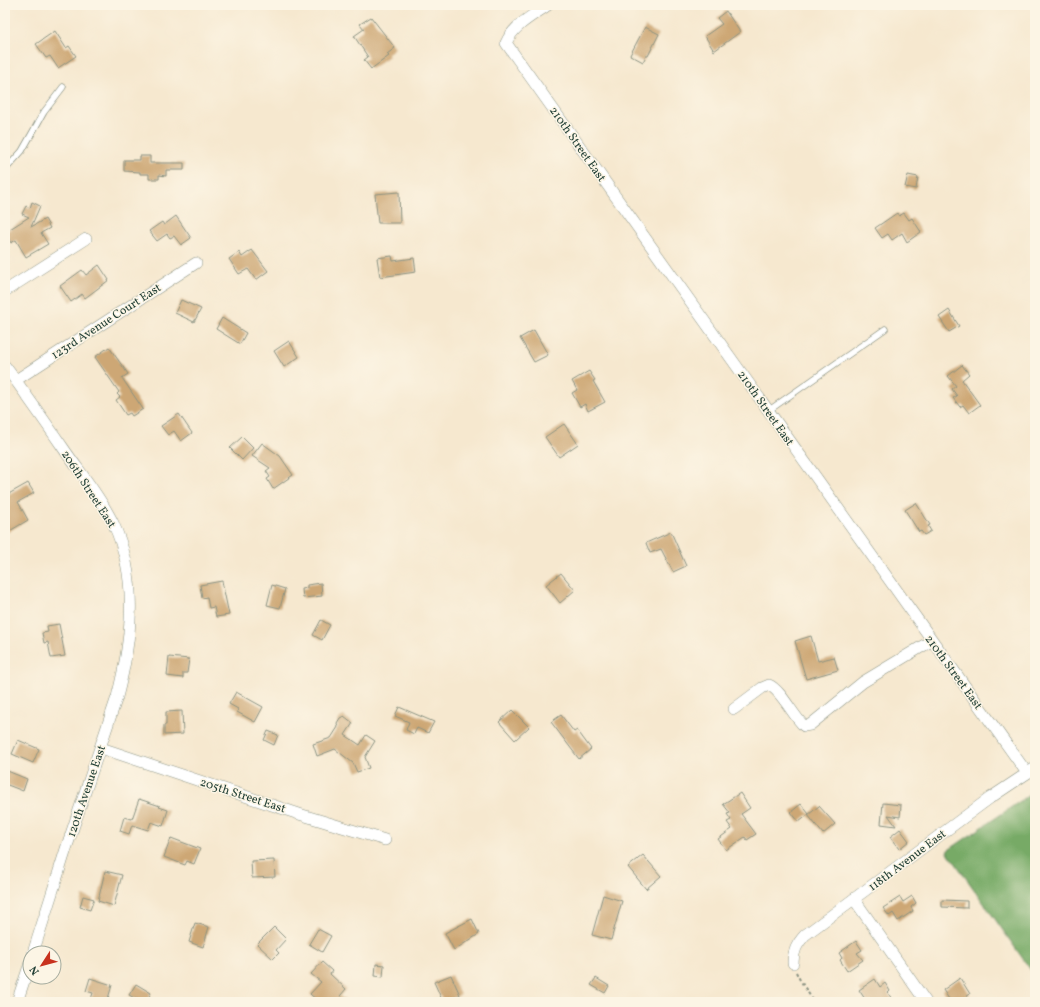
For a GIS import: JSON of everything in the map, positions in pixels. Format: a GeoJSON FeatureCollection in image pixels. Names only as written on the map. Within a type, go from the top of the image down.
{"type":"FeatureCollection","features":[{"type":"Feature","properties":{"kind":"street","name":"210th Street East"},"geometry":{"type":"LineString","coordinates":[[548,5],[516,28],[511,33],[506,43],[932,641],[1031,771]]}},
{"type":"Feature","properties":{"kind":"street"},"geometry":{"type":"LineString","coordinates":[[5,291],[86,240]]}},
{"type":"Feature","properties":{"kind":"street","name":"123rd Avenue Court East"},"geometry":{"type":"LineString","coordinates":[[16,380],[196,263]]}},
{"type":"Feature","properties":{"kind":"street","name":"206th Street East"},"geometry":{"type":"LineString","coordinates":[[5,366],[97,496],[112,522],[122,546],[129,575],[130,628]]}},
{"type":"Feature","properties":{"kind":"street","name":"120th Avenue East"},"geometry":{"type":"LineString","coordinates":[[36,945],[66,849],[101,748],[124,672],[130,628]]}},
{"type":"Feature","properties":{"kind":"street"},"geometry":{"type":"LineString","coordinates":[[734,709],[769,684],[777,692],[799,722],[804,726],[810,725],[863,682],[932,641]]}},
{"type":"Feature","properties":{"kind":"street","name":"205th Street East"},"geometry":{"type":"LineString","coordinates":[[101,748],[299,814],[385,840]]}},
{"type":"Feature","properties":{"kind":"street","name":"118th Avenue East"},"geometry":{"type":"LineString","coordinates":[[793,963],[793,954],[797,944],[805,935],[990,798],[1031,771]]}},
{"type":"Feature","properties":{"kind":"street"},"geometry":{"type":"LineString","coordinates":[[854,899],[926,1002]]}},
{"type":"Feature","properties":{"kind":"street"},"geometry":{"type":"LineString","coordinates":[[17,1002],[23,985]]}},
{"type":"Feature","properties":{"kind":"lane"},"geometry":{"type":"LineString","coordinates":[[5,170],[22,151],[44,112],[63,87]]}},
{"type":"Feature","properties":{"kind":"lane"},"geometry":{"type":"LineString","coordinates":[[768,411],[885,328]]}},
{"type":"Feature","properties":{"kind":"path"},"geometry":{"type":"LineString","coordinates":[[793,963],[800,980],[814,1002]]}},
{"type":"Feature","properties":{"kind":"green space"},"geometry":{"type":"Polygon","coordinates":[[[1035,791],[1035,976],[947,851],[1035,791]]]}},
{"type":"Feature","properties":{"kind":"building"},"geometry":{"type":"Polygon","coordinates":[[[726,11],[740,32],[714,51],[705,36],[722,24],[717,18],[726,11]]]}},
{"type":"Feature","properties":{"kind":"building"},"geometry":{"type":"Polygon","coordinates":[[[371,17],[395,48],[387,54],[389,56],[371,69],[364,60],[368,57],[354,36],[364,29],[360,24],[371,17]]]}},
{"type":"Feature","properties":{"kind":"building"},"geometry":{"type":"Polygon","coordinates":[[[645,27],[659,34],[648,56],[646,56],[643,62],[630,55],[645,27]]]}},
{"type":"Feature","properties":{"kind":"building"},"geometry":{"type":"Polygon","coordinates":[[[55,31],[66,48],[69,46],[76,56],[58,68],[50,56],[46,58],[36,44],[55,31]]]}},
{"type":"Feature","properties":{"kind":"building"},"geometry":{"type":"Polygon","coordinates":[[[140,156],[150,156],[150,163],[184,163],[184,170],[166,170],[166,176],[159,175],[159,179],[149,179],[149,174],[124,171],[124,160],[140,160],[140,156]]]}},
{"type":"Feature","properties":{"kind":"building"},"geometry":{"type":"Polygon","coordinates":[[[908,175],[918,177],[916,189],[905,187],[908,175]]]}},
{"type":"Feature","properties":{"kind":"building"},"geometry":{"type":"Polygon","coordinates":[[[399,192],[400,223],[378,223],[375,194],[399,192]]]}},
{"type":"Feature","properties":{"kind":"building"},"geometry":{"type":"Polygon","coordinates":[[[32,202],[40,206],[31,227],[45,219],[50,228],[41,233],[48,244],[26,257],[16,240],[11,243],[5,232],[29,217],[22,214],[26,206],[30,208],[32,202]]]}},
{"type":"Feature","properties":{"kind":"building"},"geometry":{"type":"Polygon","coordinates":[[[897,213],[899,216],[904,213],[909,220],[912,218],[921,232],[907,242],[902,233],[892,240],[888,234],[882,238],[875,228],[897,213]]]}},
{"type":"Feature","properties":{"kind":"building"},"geometry":{"type":"Polygon","coordinates":[[[176,216],[191,238],[181,245],[174,236],[170,238],[167,234],[157,241],[149,231],[162,222],[164,225],[176,216]]]}},
{"type":"Feature","properties":{"kind":"building"},"geometry":{"type":"Polygon","coordinates":[[[252,250],[268,271],[256,280],[248,269],[239,274],[229,259],[239,252],[242,257],[252,250]]]}},
{"type":"Feature","properties":{"kind":"building"},"geometry":{"type":"Polygon","coordinates":[[[392,256],[393,261],[414,258],[416,272],[380,277],[377,258],[392,256]]]}},
{"type":"Feature","properties":{"kind":"building"},"geometry":{"type":"Polygon","coordinates":[[[99,265],[109,280],[85,298],[82,294],[71,302],[60,286],[82,270],[86,275],[99,265]]]}},
{"type":"Feature","properties":{"kind":"building"},"geometry":{"type":"Polygon","coordinates":[[[181,300],[201,309],[194,322],[175,313],[181,300]]]}},
{"type":"Feature","properties":{"kind":"building"},"geometry":{"type":"Polygon","coordinates":[[[949,310],[959,326],[949,332],[939,317],[949,310]]]}},
{"type":"Feature","properties":{"kind":"building"},"geometry":{"type":"Polygon","coordinates":[[[222,318],[246,333],[240,344],[216,329],[222,318]]]}},
{"type":"Feature","properties":{"kind":"building"},"geometry":{"type":"Polygon","coordinates":[[[534,330],[548,355],[534,362],[520,338],[534,330]]]}},
{"type":"Feature","properties":{"kind":"building"},"geometry":{"type":"Polygon","coordinates":[[[289,341],[299,357],[284,367],[274,351],[289,341]]]}},
{"type":"Feature","properties":{"kind":"building"},"geometry":{"type":"Polygon","coordinates":[[[109,347],[128,374],[122,378],[143,409],[132,416],[130,413],[126,415],[116,400],[120,397],[117,394],[119,392],[95,357],[109,347]]]}},
{"type":"Feature","properties":{"kind":"building"},"geometry":{"type":"Polygon","coordinates":[[[962,365],[969,374],[962,380],[980,405],[969,413],[963,405],[960,407],[953,398],[957,396],[952,389],[956,386],[948,376],[962,365]]]}},
{"type":"Feature","properties":{"kind":"building"},"geometry":{"type":"Polygon","coordinates":[[[589,371],[595,380],[593,381],[605,402],[588,411],[585,404],[580,407],[572,393],[577,390],[572,381],[589,371]]]}},
{"type":"Feature","properties":{"kind":"building"},"geometry":{"type":"Polygon","coordinates":[[[179,414],[192,433],[181,441],[174,431],[168,435],[161,426],[179,414]]]}},
{"type":"Feature","properties":{"kind":"building"},"geometry":{"type":"Polygon","coordinates":[[[564,424],[578,444],[559,457],[545,437],[564,424]]]}},
{"type":"Feature","properties":{"kind":"building"},"geometry":{"type":"Polygon","coordinates":[[[242,437],[253,448],[242,460],[230,448],[242,437]]]}},
{"type":"Feature","properties":{"kind":"building"},"geometry":{"type":"Polygon","coordinates":[[[262,443],[280,456],[293,475],[273,489],[267,479],[270,477],[266,471],[270,468],[252,456],[262,443]]]}},
{"type":"Feature","properties":{"kind":"building"},"geometry":{"type":"Polygon","coordinates":[[[28,483],[34,493],[18,502],[28,520],[8,532],[5,526],[5,496],[28,483]]]}},
{"type":"Feature","properties":{"kind":"building"},"geometry":{"type":"Polygon","coordinates":[[[916,503],[930,525],[928,526],[931,531],[924,535],[921,531],[919,532],[905,510],[916,503]]]}},
{"type":"Feature","properties":{"kind":"building"},"geometry":{"type":"Polygon","coordinates":[[[671,532],[686,566],[673,572],[661,549],[650,553],[646,543],[671,532]]]}},
{"type":"Feature","properties":{"kind":"building"},"geometry":{"type":"Polygon","coordinates":[[[561,573],[575,590],[560,603],[546,585],[561,573]]]}},
{"type":"Feature","properties":{"kind":"building"},"geometry":{"type":"Polygon","coordinates":[[[222,581],[229,615],[216,617],[214,607],[209,608],[207,597],[202,598],[200,585],[222,581]]]}},
{"type":"Feature","properties":{"kind":"building"},"geometry":{"type":"Polygon","coordinates":[[[321,583],[322,596],[303,598],[302,589],[307,588],[307,585],[321,583]]]}},
{"type":"Feature","properties":{"kind":"building"},"geometry":{"type":"Polygon","coordinates":[[[272,585],[285,589],[280,608],[267,605],[272,585]]]}},
{"type":"Feature","properties":{"kind":"building"},"geometry":{"type":"Polygon","coordinates":[[[321,620],[330,625],[322,640],[313,635],[321,620]]]}},
{"type":"Feature","properties":{"kind":"building"},"geometry":{"type":"Polygon","coordinates":[[[59,624],[65,656],[51,658],[48,642],[44,643],[42,633],[48,632],[47,626],[59,624]]]}},
{"type":"Feature","properties":{"kind":"building"},"geometry":{"type":"Polygon","coordinates":[[[811,636],[818,661],[834,657],[838,670],[806,679],[795,641],[811,636]]]}},
{"type":"Feature","properties":{"kind":"building"},"geometry":{"type":"Polygon","coordinates":[[[169,657],[189,659],[187,673],[183,673],[183,678],[167,676],[169,657]]]}},
{"type":"Feature","properties":{"kind":"building"},"geometry":{"type":"Polygon","coordinates":[[[236,692],[263,707],[255,722],[237,712],[238,709],[229,704],[236,692]]]}},
{"type":"Feature","properties":{"kind":"building"},"geometry":{"type":"Polygon","coordinates":[[[399,707],[434,722],[428,733],[417,728],[414,734],[406,730],[409,722],[395,716],[399,707]]]}},
{"type":"Feature","properties":{"kind":"building"},"geometry":{"type":"Polygon","coordinates":[[[512,710],[529,727],[515,740],[499,722],[512,710]]]}},
{"type":"Feature","properties":{"kind":"building"},"geometry":{"type":"Polygon","coordinates":[[[182,711],[183,734],[164,735],[166,712],[182,711]]]}},
{"type":"Feature","properties":{"kind":"building"},"geometry":{"type":"Polygon","coordinates":[[[561,715],[574,732],[577,730],[591,749],[579,759],[551,722],[561,715]]]}},
{"type":"Feature","properties":{"kind":"building"},"geometry":{"type":"Polygon","coordinates":[[[344,716],[353,723],[345,735],[360,745],[366,735],[375,741],[365,757],[369,768],[357,772],[353,763],[335,749],[317,756],[313,744],[331,738],[338,727],[337,723],[340,718],[344,716]]]}},
{"type":"Feature","properties":{"kind":"building"},"geometry":{"type":"Polygon","coordinates":[[[268,731],[278,735],[274,745],[264,740],[268,731]]]}},
{"type":"Feature","properties":{"kind":"building"},"geometry":{"type":"Polygon","coordinates":[[[18,740],[39,749],[33,763],[12,754],[18,740]]]}},
{"type":"Feature","properties":{"kind":"building"},"geometry":{"type":"Polygon","coordinates":[[[5,770],[27,779],[23,791],[5,784],[5,770]]]}},
{"type":"Feature","properties":{"kind":"building"},"geometry":{"type":"Polygon","coordinates":[[[740,793],[750,808],[741,814],[756,834],[747,840],[745,837],[726,850],[718,839],[732,829],[727,822],[731,820],[727,814],[730,813],[723,804],[740,793]]]}},
{"type":"Feature","properties":{"kind":"building"},"geometry":{"type":"Polygon","coordinates":[[[139,799],[168,810],[163,826],[151,822],[148,830],[132,825],[129,834],[120,831],[124,817],[132,819],[139,799]]]}},
{"type":"Feature","properties":{"kind":"building"},"geometry":{"type":"Polygon","coordinates":[[[883,803],[901,805],[900,817],[888,815],[896,826],[881,824],[883,803]]]}},
{"type":"Feature","properties":{"kind":"building"},"geometry":{"type":"Polygon","coordinates":[[[801,804],[809,814],[799,822],[791,812],[801,804]]]}},
{"type":"Feature","properties":{"kind":"building"},"geometry":{"type":"Polygon","coordinates":[[[819,806],[835,824],[823,834],[808,815],[819,806]]]}},
{"type":"Feature","properties":{"kind":"building"},"geometry":{"type":"Polygon","coordinates":[[[900,829],[909,841],[899,849],[890,837],[900,829]]]}},
{"type":"Feature","properties":{"kind":"building"},"geometry":{"type":"Polygon","coordinates":[[[171,838],[200,849],[194,864],[187,861],[185,865],[164,857],[171,838]]]}},
{"type":"Feature","properties":{"kind":"building"},"geometry":{"type":"Polygon","coordinates":[[[643,855],[661,876],[646,889],[628,867],[643,855]]]}},
{"type":"Feature","properties":{"kind":"building"},"geometry":{"type":"Polygon","coordinates":[[[274,860],[275,877],[252,878],[251,861],[274,860]]]}},
{"type":"Feature","properties":{"kind":"building"},"geometry":{"type":"Polygon","coordinates":[[[105,871],[122,875],[114,906],[98,901],[105,871]]]}},
{"type":"Feature","properties":{"kind":"building"},"geometry":{"type":"Polygon","coordinates":[[[603,895],[622,901],[611,940],[592,935],[603,895]]]}},
{"type":"Feature","properties":{"kind":"building"},"geometry":{"type":"Polygon","coordinates":[[[83,896],[94,899],[90,910],[80,907],[83,896]]]}},
{"type":"Feature","properties":{"kind":"building"},"geometry":{"type":"Polygon","coordinates":[[[912,896],[916,903],[911,907],[913,911],[898,921],[893,913],[889,916],[883,908],[900,897],[903,902],[912,896]]]}},
{"type":"Feature","properties":{"kind":"building"},"geometry":{"type":"Polygon","coordinates":[[[942,900],[967,901],[967,908],[942,907],[942,900]]]}},
{"type":"Feature","properties":{"kind":"building"},"geometry":{"type":"Polygon","coordinates":[[[472,919],[479,934],[454,950],[445,933],[472,919]]]}},
{"type":"Feature","properties":{"kind":"building"},"geometry":{"type":"Polygon","coordinates":[[[195,923],[209,927],[203,947],[189,942],[195,923]]]}},
{"type":"Feature","properties":{"kind":"building"},"geometry":{"type":"Polygon","coordinates":[[[274,927],[286,939],[276,950],[279,953],[273,959],[257,944],[274,927]]]}},
{"type":"Feature","properties":{"kind":"building"},"geometry":{"type":"Polygon","coordinates":[[[318,929],[331,936],[322,952],[309,944],[318,929]]]}},
{"type":"Feature","properties":{"kind":"building"},"geometry":{"type":"Polygon","coordinates":[[[856,941],[862,950],[857,953],[863,960],[847,971],[840,960],[842,958],[839,953],[856,941]]]}},
{"type":"Feature","properties":{"kind":"building"},"geometry":{"type":"Polygon","coordinates":[[[322,962],[332,971],[330,974],[346,989],[340,996],[347,1002],[319,1002],[310,994],[321,982],[311,974],[322,962]]]}},
{"type":"Feature","properties":{"kind":"building"},"geometry":{"type":"Polygon","coordinates":[[[376,964],[384,965],[383,977],[375,976],[376,964]]]}},
{"type":"Feature","properties":{"kind":"building"},"geometry":{"type":"Polygon","coordinates":[[[451,975],[460,995],[443,1002],[434,982],[451,975]]]}},
{"type":"Feature","properties":{"kind":"building"},"geometry":{"type":"Polygon","coordinates":[[[90,978],[112,985],[107,1002],[90,1002],[93,993],[86,991],[90,978]]]}},
{"type":"Feature","properties":{"kind":"building"},"geometry":{"type":"Polygon","coordinates":[[[596,978],[609,986],[605,993],[591,985],[596,978]]]}},
{"type":"Feature","properties":{"kind":"building"},"geometry":{"type":"Polygon","coordinates":[[[960,978],[970,994],[959,1002],[951,1002],[943,990],[960,978]]]}},
{"type":"Feature","properties":{"kind":"building"},"geometry":{"type":"Polygon","coordinates":[[[875,979],[880,987],[885,983],[890,991],[888,993],[894,1002],[867,1002],[859,990],[875,979]]]}},
{"type":"Feature","properties":{"kind":"building"},"geometry":{"type":"Polygon","coordinates":[[[136,984],[151,993],[146,1002],[142,1002],[129,995],[136,984]]]}}]}
